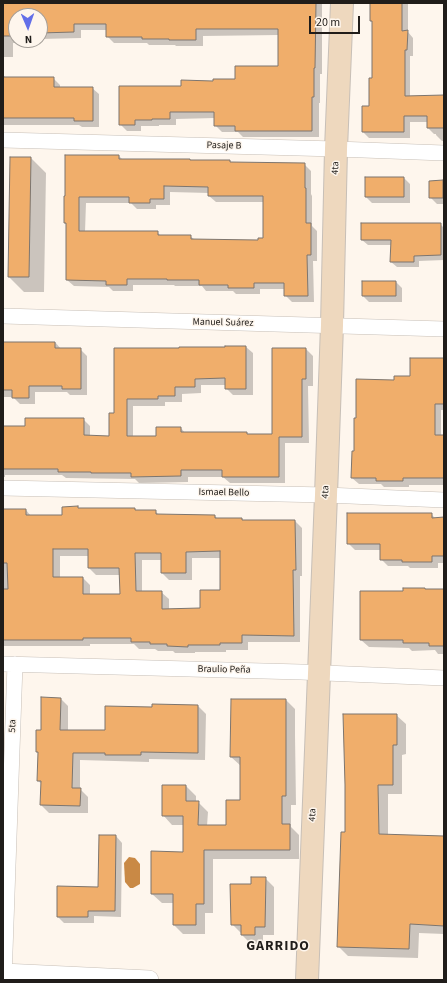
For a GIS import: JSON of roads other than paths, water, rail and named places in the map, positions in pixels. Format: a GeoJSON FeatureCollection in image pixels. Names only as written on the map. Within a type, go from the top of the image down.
{"type":"FeatureCollection","features":[{"type":"Feature","properties":{"kind":"main road","name":"4ta"},"geometry":{"type":"LineString","coordinates":[[307,980],[326,495],[336,148],[342,3]]}},
{"type":"Feature","properties":{"kind":"street","name":"Pasaje B"},"geometry":{"type":"LineString","coordinates":[[3,140],[336,148],[444,153]]}},
{"type":"Feature","properties":{"kind":"street","name":"Manuel Suárez"},"geometry":{"type":"LineString","coordinates":[[3,316],[444,329]]}},
{"type":"Feature","properties":{"kind":"street","name":"Ismael Bello"},"geometry":{"type":"LineString","coordinates":[[3,488],[326,495],[444,500]]}},
{"type":"Feature","properties":{"kind":"street","name":"Braulio Peña"},"geometry":{"type":"LineString","coordinates":[[9,664],[444,678]]}},
{"type":"Feature","properties":{"kind":"street","name":"5ta"},"geometry":{"type":"LineString","coordinates":[[4,976],[9,664]]}},
{"type":"Feature","properties":{"kind":"street"},"geometry":{"type":"LineString","coordinates":[[4,976],[149,980]]}},
{"type":"Feature","properties":{"kind":"district","name":"GARRIDO"},"geometry":{"type":"Point","coordinates":[278,947]}}]}
